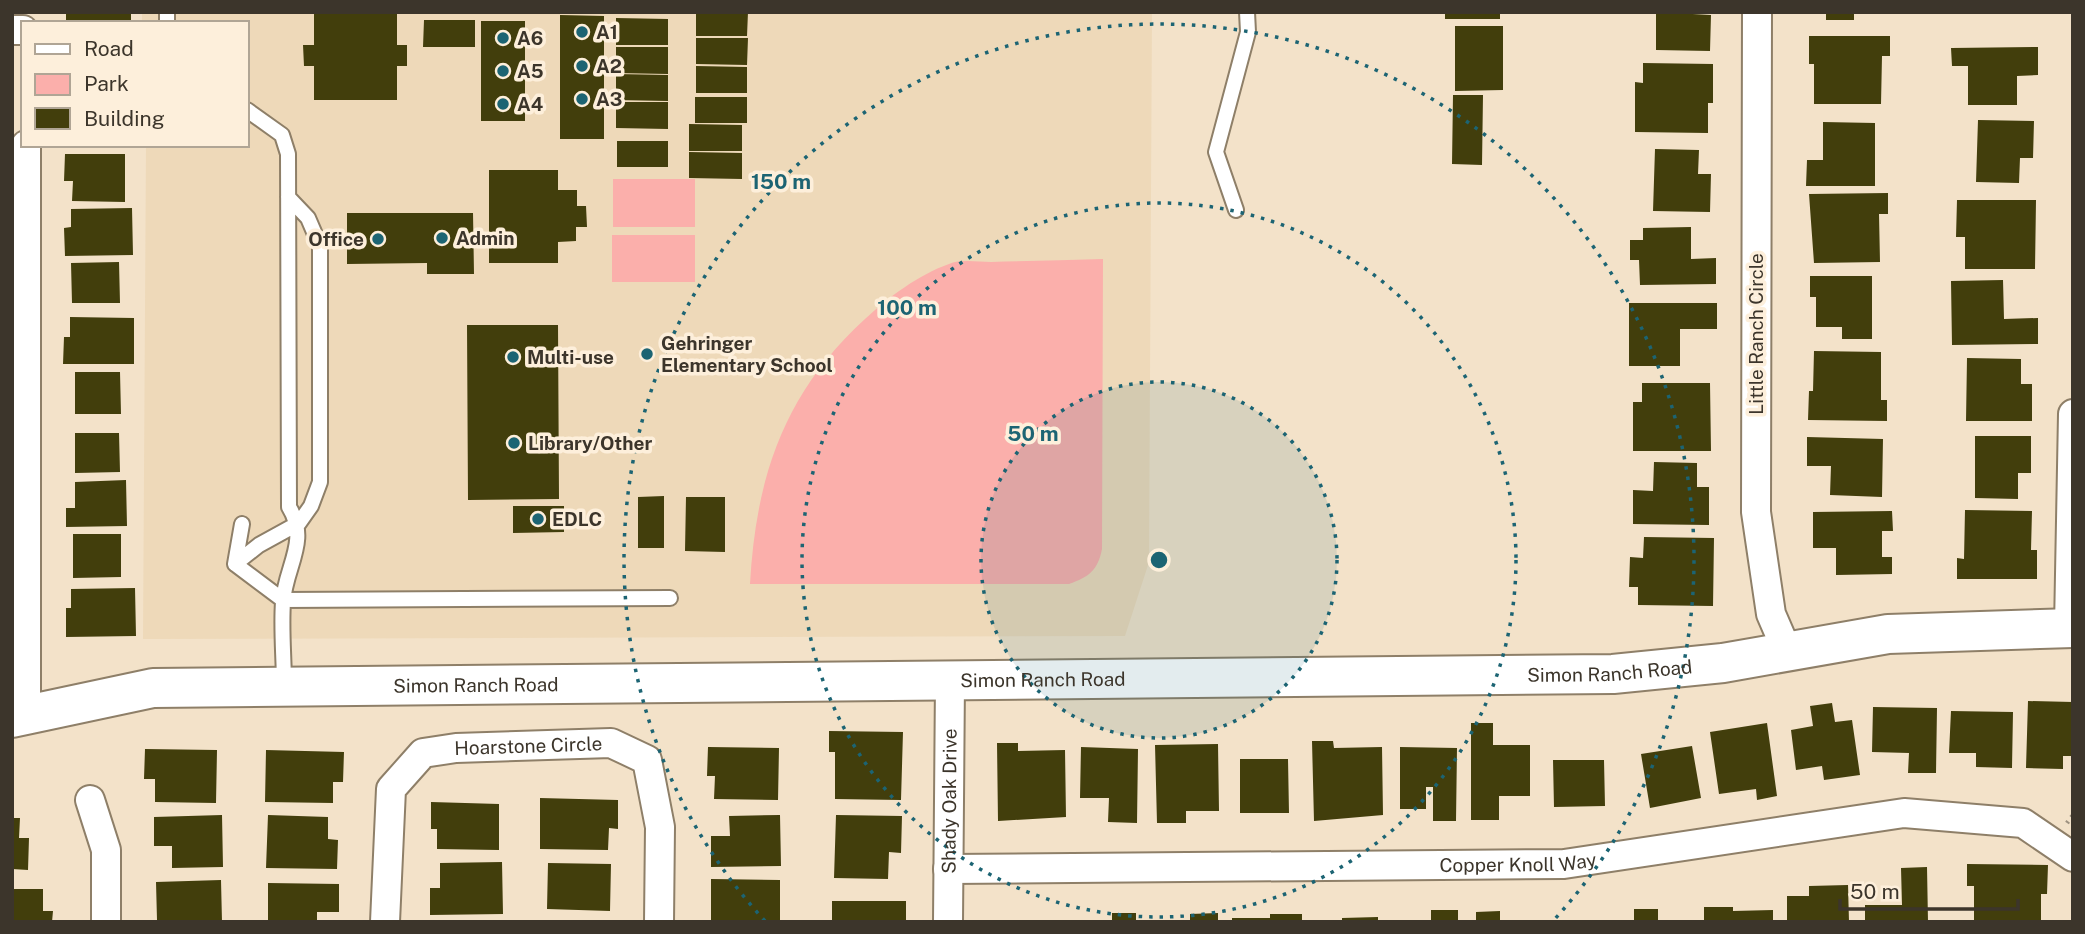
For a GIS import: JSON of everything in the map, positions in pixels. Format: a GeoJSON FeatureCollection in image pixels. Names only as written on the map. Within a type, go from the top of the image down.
{"type":"FeatureCollection","features":[{"type":"Feature","properties":{"kind":"street","name":"Little Ranch Circle"},"geometry":{"type":"LineString","coordinates":[[1757,12],[1756,512],[1771,614],[1787,651]]}},
{"type":"Feature","properties":{"kind":"street"},"geometry":{"type":"LineString","coordinates":[[19,716],[19,528],[26,147]]}},
{"type":"Feature","properties":{"kind":"street"},"geometry":{"type":"LineString","coordinates":[[2071,628],[2073,414]]}},
{"type":"Feature","properties":{"kind":"street","name":"Simon Ranch Road"},"geometry":{"type":"LineString","coordinates":[[19,716],[153,688],[1613,674],[1723,663],[1888,634],[2071,628]]}},
{"type":"Feature","properties":{"kind":"street","name":"Shady Oak Drive"},"geometry":{"type":"LineString","coordinates":[[948,922],[950,680]]}},
{"type":"Feature","properties":{"kind":"street","name":"Hoarstone Circle"},"geometry":{"type":"LineString","coordinates":[[385,922],[391,789],[423,753],[456,748],[611,743],[648,760],[660,827],[659,922]]}},
{"type":"Feature","properties":{"kind":"street"},"geometry":{"type":"LineString","coordinates":[[90,800],[106,849],[106,922]]}},
{"type":"Feature","properties":{"kind":"street","name":"Copper Knoll Way"},"geometry":{"type":"LineString","coordinates":[[948,869],[1564,864],[1903,813],[2023,823],[2073,858]]}},
{"type":"Feature","properties":{"kind":"lane"},"geometry":{"type":"LineString","coordinates":[[1236,210],[1216,152],[1248,32],[1247,12]]}},
{"type":"Feature","properties":{"kind":"lane"},"geometry":{"type":"LineString","coordinates":[[248,111],[282,135],[288,154],[289,507],[299,523],[293,566],[283,600],[284,687]]}},
{"type":"Feature","properties":{"kind":"lane"},"geometry":{"type":"LineString","coordinates":[[236,564],[259,545],[299,523],[311,506],[320,482],[320,246],[308,218],[288,197]]}},
{"type":"Feature","properties":{"kind":"lane"},"geometry":{"type":"LineString","coordinates":[[236,564],[242,524]]}},
{"type":"Feature","properties":{"kind":"lane"},"geometry":{"type":"LineString","coordinates":[[236,564],[283,600],[670,598]]}},
{"type":"Feature","properties":{"kind":"shaded area","name":"Gehringer Elementary School"},"geometry":{"type":"Polygon","coordinates":[[[142,12],[1152,12],[1149,562],[1125,636],[143,639],[146,147],[248,147],[248,21],[142,21],[142,12]]]}},
{"type":"Feature","properties":{"kind":"green space"},"geometry":{"type":"Polygon","coordinates":[[[613,179],[695,179],[695,227],[613,227],[613,179]]]}},
{"type":"Feature","properties":{"kind":"green space"},"geometry":{"type":"Polygon","coordinates":[[[612,235],[695,235],[695,282],[612,282],[612,235]]]}},
{"type":"Feature","properties":{"kind":"green space"},"geometry":{"type":"Polygon","coordinates":[[[1103,259],[1102,549],[1092,572],[1069,584],[750,584],[759,508],[779,439],[814,377],[837,347],[865,319],[915,280],[953,262],[1103,259]]]}},
{"type":"Feature","properties":{"kind":"building"},"geometry":{"type":"Polygon","coordinates":[[[66,12],[131,12],[131,21],[66,21],[66,12]]]}},
{"type":"Feature","properties":{"kind":"building"},"geometry":{"type":"Polygon","coordinates":[[[314,12],[397,12],[397,45],[407,45],[407,66],[397,66],[397,100],[314,100],[314,66],[304,66],[303,45],[314,45],[314,12]]]}},
{"type":"Feature","properties":{"kind":"building"},"geometry":{"type":"Polygon","coordinates":[[[696,12],[748,12],[747,36],[696,36],[696,12]]]}},
{"type":"Feature","properties":{"kind":"building"},"geometry":{"type":"Polygon","coordinates":[[[1445,12],[1500,12],[1500,19],[1445,19],[1445,12]]]}},
{"type":"Feature","properties":{"kind":"building"},"geometry":{"type":"Polygon","coordinates":[[[1656,12],[1711,15],[1710,51],[1656,50],[1656,12]]]}},
{"type":"Feature","properties":{"kind":"building"},"geometry":{"type":"Polygon","coordinates":[[[1826,12],[1854,12],[1854,20],[1826,20],[1826,12]]]}},
{"type":"Feature","properties":{"kind":"building"},"geometry":{"type":"Polygon","coordinates":[[[560,15],[604,16],[604,139],[560,139],[560,15]]]}},
{"type":"Feature","properties":{"kind":"building"},"geometry":{"type":"Polygon","coordinates":[[[616,18],[668,19],[668,45],[616,45],[616,18]]]}},
{"type":"Feature","properties":{"kind":"building"},"geometry":{"type":"Polygon","coordinates":[[[424,20],[475,20],[475,47],[423,47],[424,20]]]}},
{"type":"Feature","properties":{"kind":"building"},"geometry":{"type":"Polygon","coordinates":[[[481,21],[525,21],[525,121],[481,121],[481,21]]]}},
{"type":"Feature","properties":{"kind":"building"},"geometry":{"type":"Polygon","coordinates":[[[1455,26],[1503,26],[1503,90],[1455,91],[1455,26]]]}},
{"type":"Feature","properties":{"kind":"building"},"geometry":{"type":"Polygon","coordinates":[[[1809,36],[1890,36],[1890,56],[1882,56],[1881,104],[1814,104],[1814,64],[1809,64],[1809,36]]]}},
{"type":"Feature","properties":{"kind":"building"},"geometry":{"type":"Polygon","coordinates":[[[696,38],[748,38],[747,65],[696,64],[696,38]]]}},
{"type":"Feature","properties":{"kind":"building"},"geometry":{"type":"Polygon","coordinates":[[[616,47],[668,47],[668,74],[616,73],[616,47]]]}},
{"type":"Feature","properties":{"kind":"building"},"geometry":{"type":"Polygon","coordinates":[[[2038,47],[2038,75],[2017,76],[2017,105],[1968,105],[1968,66],[1952,66],[1951,48],[2038,47]]]}},
{"type":"Feature","properties":{"kind":"building"},"geometry":{"type":"Polygon","coordinates":[[[1643,63],[1713,64],[1713,103],[1708,103],[1708,133],[1635,132],[1635,82],[1643,83],[1643,63]]]}},
{"type":"Feature","properties":{"kind":"building"},"geometry":{"type":"Polygon","coordinates":[[[696,66],[747,67],[747,93],[696,93],[696,66]]]}},
{"type":"Feature","properties":{"kind":"building"},"geometry":{"type":"Polygon","coordinates":[[[616,74],[668,75],[668,101],[616,100],[616,74]]]}},
{"type":"Feature","properties":{"kind":"building"},"geometry":{"type":"Polygon","coordinates":[[[1453,95],[1483,95],[1482,165],[1452,164],[1453,95]]]}},
{"type":"Feature","properties":{"kind":"building"},"geometry":{"type":"Polygon","coordinates":[[[695,97],[747,97],[747,123],[695,123],[695,97]]]}},
{"type":"Feature","properties":{"kind":"building"},"geometry":{"type":"Polygon","coordinates":[[[616,102],[668,102],[668,129],[616,128],[616,102]]]}},
{"type":"Feature","properties":{"kind":"building"},"geometry":{"type":"Polygon","coordinates":[[[1978,120],[2034,121],[2033,158],[2020,158],[2019,183],[1976,182],[1978,120]]]}},
{"type":"Feature","properties":{"kind":"building"},"geometry":{"type":"Polygon","coordinates":[[[1823,122],[1875,123],[1875,186],[1806,186],[1807,160],[1823,160],[1823,122]]]}},
{"type":"Feature","properties":{"kind":"building"},"geometry":{"type":"Polygon","coordinates":[[[689,124],[742,125],[742,151],[689,151],[689,124]]]}},
{"type":"Feature","properties":{"kind":"building"},"geometry":{"type":"Polygon","coordinates":[[[617,141],[668,141],[668,167],[617,167],[617,141]]]}},
{"type":"Feature","properties":{"kind":"building"},"geometry":{"type":"Polygon","coordinates":[[[1655,149],[1699,150],[1698,174],[1711,174],[1710,212],[1653,211],[1655,149]]]}},
{"type":"Feature","properties":{"kind":"building"},"geometry":{"type":"Polygon","coordinates":[[[689,152],[742,153],[742,179],[689,178],[689,152]]]}},
{"type":"Feature","properties":{"kind":"building"},"geometry":{"type":"Polygon","coordinates":[[[65,154],[125,154],[125,202],[72,201],[73,181],[64,181],[65,154]]]}},
{"type":"Feature","properties":{"kind":"building"},"geometry":{"type":"Polygon","coordinates":[[[489,170],[558,170],[558,190],[577,190],[577,206],[586,206],[587,227],[576,227],[576,241],[558,242],[558,263],[489,263],[489,170]]]}},
{"type":"Feature","properties":{"kind":"building"},"geometry":{"type":"Polygon","coordinates":[[[1888,193],[1888,214],[1879,214],[1880,262],[1814,263],[1809,194],[1888,193]]]}},
{"type":"Feature","properties":{"kind":"building"},"geometry":{"type":"Polygon","coordinates":[[[1957,200],[2036,200],[2035,269],[1965,269],[1965,237],[1956,237],[1957,200]]]}},
{"type":"Feature","properties":{"kind":"building"},"geometry":{"type":"Polygon","coordinates":[[[132,208],[133,255],[65,256],[64,228],[71,227],[71,209],[132,208]]]}},
{"type":"Feature","properties":{"kind":"building"},"geometry":{"type":"Polygon","coordinates":[[[347,213],[473,213],[474,274],[427,274],[427,263],[347,264],[347,213]]]}},
{"type":"Feature","properties":{"kind":"building"},"geometry":{"type":"Polygon","coordinates":[[[1691,227],[1691,259],[1716,258],[1716,284],[1640,285],[1639,260],[1630,260],[1630,240],[1643,240],[1643,228],[1691,227]]]}},
{"type":"Feature","properties":{"kind":"building"},"geometry":{"type":"Polygon","coordinates":[[[119,262],[120,303],[72,303],[71,263],[119,262]]]}},
{"type":"Feature","properties":{"kind":"building"},"geometry":{"type":"Polygon","coordinates":[[[1810,276],[1872,276],[1872,339],[1842,339],[1842,327],[1816,327],[1816,297],[1810,297],[1810,276]]]}},
{"type":"Feature","properties":{"kind":"building"},"geometry":{"type":"Polygon","coordinates":[[[2003,280],[2004,319],[2038,318],[2038,344],[1952,345],[1951,281],[2003,280]]]}},
{"type":"Feature","properties":{"kind":"building"},"geometry":{"type":"Polygon","coordinates":[[[1629,303],[1717,303],[1717,329],[1680,329],[1680,366],[1629,366],[1629,303]]]}},
{"type":"Feature","properties":{"kind":"building"},"geometry":{"type":"Polygon","coordinates":[[[70,317],[134,318],[134,364],[63,364],[64,337],[70,337],[70,317]]]}},
{"type":"Feature","properties":{"kind":"building","name":"Library/Other"},"geometry":{"type":"Polygon","coordinates":[[[467,325],[558,325],[559,499],[468,500],[467,325]]]}},
{"type":"Feature","properties":{"kind":"building"},"geometry":{"type":"Polygon","coordinates":[[[1814,351],[1881,352],[1881,400],[1887,400],[1887,421],[1808,420],[1809,391],[1813,391],[1814,351]]]}},
{"type":"Feature","properties":{"kind":"building"},"geometry":{"type":"Polygon","coordinates":[[[1967,358],[2021,359],[2021,384],[2032,384],[2032,421],[1966,421],[1967,358]]]}},
{"type":"Feature","properties":{"kind":"building"},"geometry":{"type":"Polygon","coordinates":[[[75,372],[120,372],[121,414],[75,414],[75,372]]]}},
{"type":"Feature","properties":{"kind":"building"},"geometry":{"type":"Polygon","coordinates":[[[1642,383],[1710,383],[1711,451],[1633,451],[1633,402],[1642,402],[1642,383]]]}},
{"type":"Feature","properties":{"kind":"building"},"geometry":{"type":"Polygon","coordinates":[[[75,433],[119,433],[120,472],[75,473],[75,433]]]}},
{"type":"Feature","properties":{"kind":"building"},"geometry":{"type":"Polygon","coordinates":[[[1975,436],[2031,436],[2031,473],[2018,473],[2018,499],[1975,498],[1975,436]]]}},
{"type":"Feature","properties":{"kind":"building"},"geometry":{"type":"Polygon","coordinates":[[[1807,437],[1883,439],[1882,497],[1830,495],[1831,466],[1807,466],[1807,437]]]}},
{"type":"Feature","properties":{"kind":"building"},"geometry":{"type":"Polygon","coordinates":[[[1654,462],[1697,463],[1697,487],[1709,487],[1709,525],[1633,524],[1633,490],[1653,491],[1654,462]]]}},
{"type":"Feature","properties":{"kind":"building"},"geometry":{"type":"Polygon","coordinates":[[[126,480],[127,526],[66,527],[66,508],[75,508],[75,482],[126,480]]]}},
{"type":"Feature","properties":{"kind":"building"},"geometry":{"type":"Polygon","coordinates":[[[664,496],[664,548],[638,548],[638,497],[664,496]]]}},
{"type":"Feature","properties":{"kind":"building"},"geometry":{"type":"Polygon","coordinates":[[[686,497],[725,497],[725,552],[685,551],[686,497]]]}},
{"type":"Feature","properties":{"kind":"building","name":"EDLC"},"geometry":{"type":"Polygon","coordinates":[[[513,506],[564,506],[564,532],[513,533],[513,506]]]}},
{"type":"Feature","properties":{"kind":"building"},"geometry":{"type":"Polygon","coordinates":[[[1965,510],[2032,511],[2031,550],[2037,550],[2037,579],[1957,579],[1957,558],[1964,559],[1965,510]]]}},
{"type":"Feature","properties":{"kind":"building"},"geometry":{"type":"Polygon","coordinates":[[[1892,511],[1893,531],[1882,531],[1882,557],[1892,557],[1892,574],[1836,575],[1836,548],[1813,548],[1813,512],[1892,511]]]}},
{"type":"Feature","properties":{"kind":"building"},"geometry":{"type":"Polygon","coordinates":[[[73,534],[121,534],[121,577],[73,578],[73,534]]]}},
{"type":"Feature","properties":{"kind":"building"},"geometry":{"type":"Polygon","coordinates":[[[1644,537],[1714,538],[1713,606],[1638,605],[1638,587],[1629,587],[1630,557],[1643,558],[1644,537]]]}},
{"type":"Feature","properties":{"kind":"building"},"geometry":{"type":"Polygon","coordinates":[[[135,588],[136,636],[66,637],[66,608],[71,608],[71,589],[135,588]]]}},
{"type":"Feature","properties":{"kind":"building"},"geometry":{"type":"Polygon","coordinates":[[[2028,701],[2073,702],[2073,756],[2063,756],[2063,769],[2026,768],[2028,701]]]}},
{"type":"Feature","properties":{"kind":"building"},"geometry":{"type":"Polygon","coordinates":[[[1832,703],[1835,722],[1852,720],[1860,775],[1824,780],[1822,766],[1796,770],[1791,730],[1813,726],[1810,706],[1832,703]]]}},
{"type":"Feature","properties":{"kind":"building"},"geometry":{"type":"Polygon","coordinates":[[[1873,707],[1937,708],[1936,773],[1908,773],[1909,753],[1872,752],[1873,707]]]}},
{"type":"Feature","properties":{"kind":"building"},"geometry":{"type":"Polygon","coordinates":[[[1951,711],[2013,712],[2012,768],[1976,767],[1976,753],[1949,753],[1951,711]]]}},
{"type":"Feature","properties":{"kind":"building"},"geometry":{"type":"Polygon","coordinates":[[[1471,723],[1493,723],[1493,745],[1530,745],[1530,796],[1499,796],[1499,820],[1471,820],[1471,723]]]}},
{"type":"Feature","properties":{"kind":"building"},"geometry":{"type":"Polygon","coordinates":[[[1767,723],[1777,796],[1757,800],[1756,789],[1719,794],[1710,732],[1767,723]]]}},
{"type":"Feature","properties":{"kind":"building"},"geometry":{"type":"Polygon","coordinates":[[[829,731],[903,732],[901,800],[835,799],[835,752],[829,752],[829,731]]]}},
{"type":"Feature","properties":{"kind":"building"},"geometry":{"type":"Polygon","coordinates":[[[1312,741],[1333,741],[1334,748],[1382,747],[1383,815],[1314,821],[1312,741]]]}},
{"type":"Feature","properties":{"kind":"building"},"geometry":{"type":"Polygon","coordinates":[[[997,743],[1018,743],[1018,751],[1065,750],[1066,817],[998,821],[997,743]]]}},
{"type":"Feature","properties":{"kind":"building"},"geometry":{"type":"Polygon","coordinates":[[[1218,744],[1219,811],[1186,811],[1186,823],[1157,823],[1155,745],[1218,744]]]}},
{"type":"Feature","properties":{"kind":"building"},"geometry":{"type":"Polygon","coordinates":[[[1692,746],[1701,798],[1650,808],[1641,754],[1692,746]]]}},
{"type":"Feature","properties":{"kind":"building"},"geometry":{"type":"Polygon","coordinates":[[[708,747],[779,748],[778,800],[714,799],[715,776],[707,776],[708,747]]]}},
{"type":"Feature","properties":{"kind":"building"},"geometry":{"type":"Polygon","coordinates":[[[1081,747],[1138,749],[1137,823],[1108,822],[1109,798],[1080,798],[1081,747]]]}},
{"type":"Feature","properties":{"kind":"building"},"geometry":{"type":"Polygon","coordinates":[[[1400,747],[1457,748],[1456,821],[1433,821],[1433,787],[1426,787],[1426,809],[1400,809],[1400,747]]]}},
{"type":"Feature","properties":{"kind":"building"},"geometry":{"type":"Polygon","coordinates":[[[145,749],[217,750],[216,803],[155,802],[155,779],[144,779],[145,749]]]}},
{"type":"Feature","properties":{"kind":"building"},"geometry":{"type":"Polygon","coordinates":[[[266,750],[344,752],[343,782],[333,782],[333,803],[265,802],[266,750]]]}},
{"type":"Feature","properties":{"kind":"building"},"geometry":{"type":"Polygon","coordinates":[[[1240,759],[1288,759],[1289,813],[1240,813],[1240,759]]]}},
{"type":"Feature","properties":{"kind":"building"},"geometry":{"type":"Polygon","coordinates":[[[1553,760],[1604,760],[1605,806],[1554,807],[1553,760]]]}},
{"type":"Feature","properties":{"kind":"building"},"geometry":{"type":"Polygon","coordinates":[[[540,798],[618,800],[618,829],[609,828],[608,850],[540,849],[540,798]]]}},
{"type":"Feature","properties":{"kind":"building"},"geometry":{"type":"Polygon","coordinates":[[[431,802],[499,804],[499,850],[437,849],[437,829],[431,829],[431,802]]]}},
{"type":"Feature","properties":{"kind":"building"},"geometry":{"type":"Polygon","coordinates":[[[222,815],[223,867],[172,868],[172,846],[154,846],[154,817],[222,815]]]}},
{"type":"Feature","properties":{"kind":"building"},"geometry":{"type":"Polygon","coordinates":[[[268,815],[328,817],[328,839],[338,840],[337,869],[266,868],[268,815]]]}},
{"type":"Feature","properties":{"kind":"building"},"geometry":{"type":"Polygon","coordinates":[[[780,815],[781,866],[711,867],[711,836],[730,836],[729,816],[780,815]]]}},
{"type":"Feature","properties":{"kind":"building"},"geometry":{"type":"Polygon","coordinates":[[[836,815],[902,816],[901,853],[889,852],[888,879],[834,878],[836,815]]]}},
{"type":"Feature","properties":{"kind":"building"},"geometry":{"type":"Polygon","coordinates":[[[12,818],[20,818],[19,838],[29,838],[28,870],[12,869],[12,818]]]}},
{"type":"Feature","properties":{"kind":"building"},"geometry":{"type":"Polygon","coordinates":[[[502,862],[503,914],[430,915],[430,888],[440,888],[440,863],[502,862]]]}},
{"type":"Feature","properties":{"kind":"building"},"geometry":{"type":"Polygon","coordinates":[[[548,863],[611,864],[610,911],[547,909],[548,863]]]}},
{"type":"Feature","properties":{"kind":"building"},"geometry":{"type":"Polygon","coordinates":[[[1967,864],[2048,865],[2047,894],[2041,894],[2041,922],[1974,922],[1974,886],[1967,886],[1967,864]]]}},
{"type":"Feature","properties":{"kind":"building"},"geometry":{"type":"Polygon","coordinates":[[[1927,867],[1928,922],[1865,922],[1865,905],[1902,905],[1901,868],[1927,867]]]}},
{"type":"Feature","properties":{"kind":"building"},"geometry":{"type":"Polygon","coordinates":[[[711,879],[780,880],[780,922],[711,922],[711,879]]]}},
{"type":"Feature","properties":{"kind":"building"},"geometry":{"type":"Polygon","coordinates":[[[221,880],[222,922],[157,920],[156,882],[221,880]]]}},
{"type":"Feature","properties":{"kind":"building"},"geometry":{"type":"Polygon","coordinates":[[[268,883],[339,884],[339,912],[317,912],[317,922],[268,922],[268,883]]]}},
{"type":"Feature","properties":{"kind":"building"},"geometry":{"type":"Polygon","coordinates":[[[1848,885],[1849,922],[1787,922],[1787,896],[1809,896],[1809,886],[1848,885]]]}},
{"type":"Feature","properties":{"kind":"building"},"geometry":{"type":"Polygon","coordinates":[[[12,889],[43,889],[43,911],[53,911],[52,922],[12,922],[12,889]]]}},
{"type":"Feature","properties":{"kind":"building"},"geometry":{"type":"Polygon","coordinates":[[[832,901],[906,901],[906,922],[832,922],[832,901]]]}},
{"type":"Feature","properties":{"kind":"building"},"geometry":{"type":"Polygon","coordinates":[[[1704,907],[1733,907],[1733,911],[1773,910],[1773,922],[1704,922],[1704,907]]]}},
{"type":"Feature","properties":{"kind":"building"},"geometry":{"type":"Polygon","coordinates":[[[1634,909],[1658,909],[1658,922],[1634,922],[1634,909]]]}},
{"type":"Feature","properties":{"kind":"building"},"geometry":{"type":"Polygon","coordinates":[[[1431,910],[1458,910],[1458,922],[1431,922],[1431,910]]]}},
{"type":"Feature","properties":{"kind":"building"},"geometry":{"type":"Polygon","coordinates":[[[1500,911],[1500,922],[1476,922],[1476,912],[1500,911]]]}},
{"type":"Feature","properties":{"kind":"building"},"geometry":{"type":"Polygon","coordinates":[[[1112,913],[1136,913],[1136,922],[1112,922],[1112,913]]]}},
{"type":"Feature","properties":{"kind":"building"},"geometry":{"type":"Polygon","coordinates":[[[1218,913],[1218,922],[1190,922],[1190,914],[1218,913]]]}},
{"type":"Feature","properties":{"kind":"building"},"geometry":{"type":"Polygon","coordinates":[[[1270,914],[1302,914],[1302,922],[1232,922],[1232,918],[1270,918],[1270,914]]]}},
{"type":"Feature","properties":{"kind":"building"},"geometry":{"type":"Polygon","coordinates":[[[1378,917],[1378,922],[1342,922],[1342,918],[1378,917]]]}},
{"type":"Feature","properties":{"kind":"place","name":"A1"},"geometry":{"type":"Point","coordinates":[582,32]}},
{"type":"Feature","properties":{"kind":"place","name":"A6"},"geometry":{"type":"Point","coordinates":[503,38]}},
{"type":"Feature","properties":{"kind":"place","name":"A2"},"geometry":{"type":"Point","coordinates":[582,66]}},
{"type":"Feature","properties":{"kind":"place","name":"A5"},"geometry":{"type":"Point","coordinates":[503,71]}},
{"type":"Feature","properties":{"kind":"place","name":"A3"},"geometry":{"type":"Point","coordinates":[582,99]}},
{"type":"Feature","properties":{"kind":"place","name":"A4"},"geometry":{"type":"Point","coordinates":[503,104]}},
{"type":"Feature","properties":{"kind":"place","name":"Admin"},"geometry":{"type":"Point","coordinates":[442,238]}},
{"type":"Feature","properties":{"kind":"place","name":"Office"},"geometry":{"type":"Point","coordinates":[378,239]}},
{"type":"Feature","properties":{"kind":"place","name":"Gehringer Elementary School"},"geometry":{"type":"Point","coordinates":[647,354]}},
{"type":"Feature","properties":{"kind":"place","name":"Multi-use"},"geometry":{"type":"Point","coordinates":[513,357]}},
{"type":"Feature","properties":{"kind":"place","name":"Library/Other"},"geometry":{"type":"Point","coordinates":[514,443]}},
{"type":"Feature","properties":{"kind":"place","name":"EDLC"},"geometry":{"type":"Point","coordinates":[538,519]}}]}
